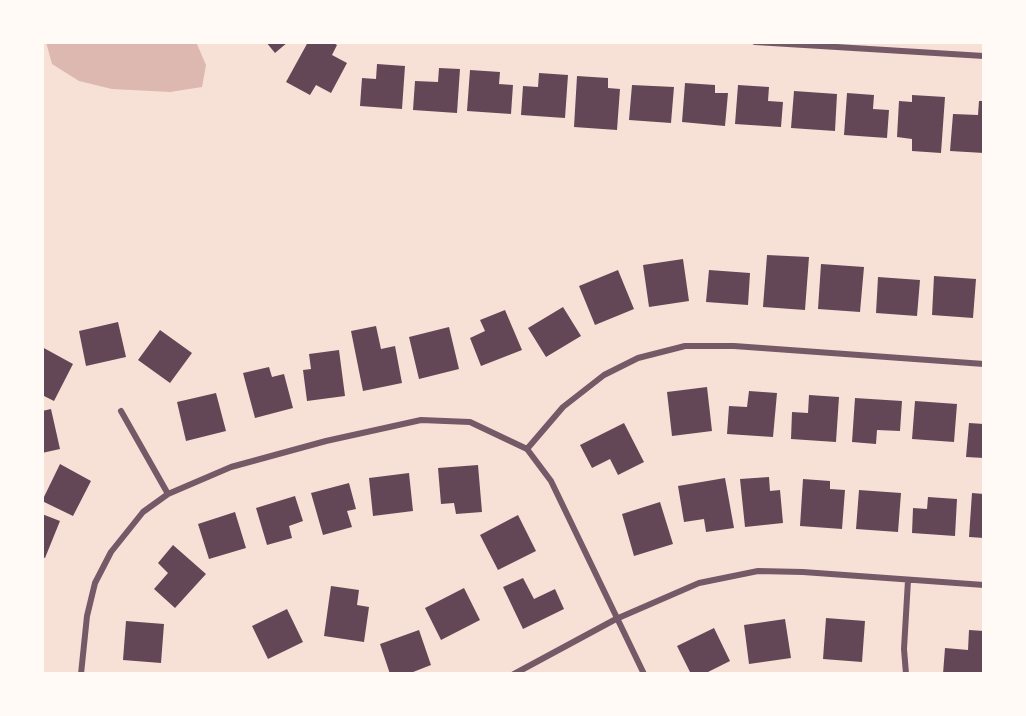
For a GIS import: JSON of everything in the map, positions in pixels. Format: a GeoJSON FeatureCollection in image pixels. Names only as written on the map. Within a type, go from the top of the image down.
{"type":"FeatureCollection","features":[{"type":"Feature","properties":{"kind":"street"},"geometry":{"type":"LineString","coordinates":[[755,42],[819,44],[984,56]]}},
{"type":"Feature","properties":{"kind":"street"},"geometry":{"type":"LineString","coordinates":[[527,449],[563,407],[604,375],[638,358],[685,346],[734,346],[984,364]]}},
{"type":"Feature","properties":{"kind":"street"},"geometry":{"type":"LineString","coordinates":[[121,411],[168,494]]}},
{"type":"Feature","properties":{"kind":"street"},"geometry":{"type":"LineString","coordinates":[[81,674],[87,616],[95,584],[111,552],[144,512],[168,494],[231,467],[326,441],[421,420],[470,422],[527,449],[551,481],[644,674]]}},
{"type":"Feature","properties":{"kind":"street"},"geometry":{"type":"LineString","coordinates":[[514,674],[616,619],[699,583],[758,571],[984,585]]}},
{"type":"Feature","properties":{"kind":"street"},"geometry":{"type":"LineString","coordinates":[[906,674],[904,649],[908,580]]}},
{"type":"Feature","properties":{"kind":"shaded area"},"geometry":{"type":"Polygon","coordinates":[[[46,42],[196,42],[206,65],[202,87],[170,92],[112,89],[79,81],[52,64],[46,42]]]}},
{"type":"Feature","properties":{"kind":"building"},"geometry":{"type":"Polygon","coordinates":[[[266,42],[288,42],[275,53],[266,42]]]}},
{"type":"Feature","properties":{"kind":"building"},"geometry":{"type":"Polygon","coordinates":[[[308,42],[332,42],[337,45],[332,55],[347,63],[331,93],[316,85],[310,95],[286,82],[308,42]]]}},
{"type":"Feature","properties":{"kind":"building"},"geometry":{"type":"Polygon","coordinates":[[[377,64],[405,66],[402,109],[360,106],[362,78],[376,79],[377,64]]]}},
{"type":"Feature","properties":{"kind":"building"},"geometry":{"type":"Polygon","coordinates":[[[439,68],[460,69],[457,113],[413,110],[415,81],[438,82],[439,68]]]}},
{"type":"Feature","properties":{"kind":"building"},"geometry":{"type":"Polygon","coordinates":[[[470,70],[500,72],[499,84],[513,85],[511,114],[467,111],[470,70]]]}},
{"type":"Feature","properties":{"kind":"building"},"geometry":{"type":"Polygon","coordinates":[[[539,73],[568,75],[565,118],[521,115],[523,86],[538,87],[539,73]]]}},
{"type":"Feature","properties":{"kind":"building"},"geometry":{"type":"Polygon","coordinates":[[[577,76],[608,78],[608,88],[620,89],[617,130],[574,127],[577,76]]]}},
{"type":"Feature","properties":{"kind":"building"},"geometry":{"type":"Polygon","coordinates":[[[685,83],[715,85],[715,93],[728,93],[725,126],[682,122],[685,83]]]}},
{"type":"Feature","properties":{"kind":"building"},"geometry":{"type":"Polygon","coordinates":[[[632,85],[674,87],[671,123],[629,120],[632,85]]]}},
{"type":"Feature","properties":{"kind":"building"},"geometry":{"type":"Polygon","coordinates":[[[738,85],[769,87],[768,101],[783,102],[781,127],[735,124],[738,85]]]}},
{"type":"Feature","properties":{"kind":"building"},"geometry":{"type":"Polygon","coordinates":[[[794,91],[837,94],[835,131],[791,128],[794,91]]]}},
{"type":"Feature","properties":{"kind":"building"},"geometry":{"type":"Polygon","coordinates":[[[847,93],[874,95],[873,109],[889,110],[887,138],[844,135],[847,93]]]}},
{"type":"Feature","properties":{"kind":"building"},"geometry":{"type":"Polygon","coordinates":[[[912,95],[945,97],[941,153],[912,151],[912,139],[897,137],[899,101],[912,102],[912,95]]]}},
{"type":"Feature","properties":{"kind":"building"},"geometry":{"type":"Polygon","coordinates":[[[979,101],[984,101],[984,153],[950,151],[953,114],[978,115],[979,101]]]}},
{"type":"Feature","properties":{"kind":"building"},"geometry":{"type":"Polygon","coordinates":[[[767,255],[809,257],[805,310],[763,307],[767,255]]]}},
{"type":"Feature","properties":{"kind":"building"},"geometry":{"type":"Polygon","coordinates":[[[683,259],[689,301],[649,307],[643,265],[683,259]]]}},
{"type":"Feature","properties":{"kind":"building"},"geometry":{"type":"Polygon","coordinates":[[[821,264],[864,267],[860,312],[818,309],[821,264]]]}},
{"type":"Feature","properties":{"kind":"building"},"geometry":{"type":"Polygon","coordinates":[[[618,270],[634,309],[595,325],[579,286],[618,270]]]}},
{"type":"Feature","properties":{"kind":"building"},"geometry":{"type":"Polygon","coordinates":[[[709,270],[750,273],[748,305],[706,302],[709,270]]]}},
{"type":"Feature","properties":{"kind":"building"},"geometry":{"type":"Polygon","coordinates":[[[934,276],[976,279],[973,318],[932,315],[934,276]]]}},
{"type":"Feature","properties":{"kind":"building"},"geometry":{"type":"Polygon","coordinates":[[[878,277],[920,280],[917,316],[876,313],[878,277]]]}},
{"type":"Feature","properties":{"kind":"building"},"geometry":{"type":"Polygon","coordinates":[[[563,307],[581,336],[546,357],[528,328],[563,307]]]}},
{"type":"Feature","properties":{"kind":"building"},"geometry":{"type":"Polygon","coordinates":[[[505,310],[522,350],[481,366],[470,338],[485,331],[480,320],[505,310]]]}},
{"type":"Feature","properties":{"kind":"building"},"geometry":{"type":"Polygon","coordinates":[[[118,322],[126,357],[86,366],[79,331],[118,322]]]}},
{"type":"Feature","properties":{"kind":"building"},"geometry":{"type":"Polygon","coordinates":[[[376,326],[381,349],[395,346],[402,383],[363,391],[351,331],[376,326]]]}},
{"type":"Feature","properties":{"kind":"building"},"geometry":{"type":"Polygon","coordinates":[[[449,327],[459,369],[419,379],[409,337],[449,327]]]}},
{"type":"Feature","properties":{"kind":"building"},"geometry":{"type":"Polygon","coordinates":[[[160,330],[192,353],[170,383],[138,360],[160,330]]]}},
{"type":"Feature","properties":{"kind":"building"},"geometry":{"type":"Polygon","coordinates":[[[42,347],[73,364],[54,401],[42,395],[42,347]]]}},
{"type":"Feature","properties":{"kind":"building"},"geometry":{"type":"Polygon","coordinates":[[[339,350],[345,396],[307,401],[303,370],[311,369],[309,354],[339,350]]]}},
{"type":"Feature","properties":{"kind":"building"},"geometry":{"type":"Polygon","coordinates":[[[269,367],[272,377],[284,374],[293,408],[255,418],[243,373],[269,367]]]}},
{"type":"Feature","properties":{"kind":"building"},"geometry":{"type":"Polygon","coordinates":[[[707,387],[712,431],[672,436],[667,392],[707,387]]]}},
{"type":"Feature","properties":{"kind":"building"},"geometry":{"type":"Polygon","coordinates":[[[749,391],[777,393],[773,437],[727,434],[729,406],[747,407],[749,391]]]}},
{"type":"Feature","properties":{"kind":"building"},"geometry":{"type":"Polygon","coordinates":[[[216,393],[226,431],[186,441],[177,402],[216,393]]]}},
{"type":"Feature","properties":{"kind":"building"},"geometry":{"type":"Polygon","coordinates":[[[809,395],[839,397],[836,442],[791,439],[792,412],[808,413],[809,395]]]}},
{"type":"Feature","properties":{"kind":"building"},"geometry":{"type":"Polygon","coordinates":[[[855,398],[902,401],[900,431],[877,430],[876,444],[852,442],[855,398]]]}},
{"type":"Feature","properties":{"kind":"building"},"geometry":{"type":"Polygon","coordinates":[[[915,401],[957,404],[954,442],[912,439],[915,401]]]}},
{"type":"Feature","properties":{"kind":"building"},"geometry":{"type":"Polygon","coordinates":[[[51,409],[60,449],[42,453],[42,411],[51,409]]]}},
{"type":"Feature","properties":{"kind":"building"},"geometry":{"type":"Polygon","coordinates":[[[624,423],[644,462],[618,475],[610,459],[592,468],[580,445],[624,423]]]}},
{"type":"Feature","properties":{"kind":"building"},"geometry":{"type":"Polygon","coordinates":[[[969,423],[984,424],[984,458],[966,457],[969,423]]]}},
{"type":"Feature","properties":{"kind":"building"},"geometry":{"type":"Polygon","coordinates":[[[60,464],[91,481],[73,516],[42,501],[60,464]]]}},
{"type":"Feature","properties":{"kind":"building"},"geometry":{"type":"Polygon","coordinates":[[[478,465],[482,512],[456,514],[454,503],[441,504],[438,468],[478,465]]]}},
{"type":"Feature","properties":{"kind":"building"},"geometry":{"type":"Polygon","coordinates":[[[409,473],[413,511],[373,516],[369,478],[409,473]]]}},
{"type":"Feature","properties":{"kind":"building"},"geometry":{"type":"Polygon","coordinates":[[[769,477],[770,491],[780,490],[783,523],[745,527],[740,479],[769,477]]]}},
{"type":"Feature","properties":{"kind":"building"},"geometry":{"type":"Polygon","coordinates":[[[725,478],[734,528],[706,532],[704,519],[684,522],[678,486],[725,478]]]}},
{"type":"Feature","properties":{"kind":"building"},"geometry":{"type":"Polygon","coordinates":[[[803,479],[830,481],[830,489],[845,490],[842,529],[800,526],[803,479]]]}},
{"type":"Feature","properties":{"kind":"building"},"geometry":{"type":"Polygon","coordinates":[[[349,483],[356,509],[347,511],[352,527],[323,535],[311,493],[349,483]]]}},
{"type":"Feature","properties":{"kind":"building"},"geometry":{"type":"Polygon","coordinates":[[[859,490],[901,493],[898,532],[856,529],[859,490]]]}},
{"type":"Feature","properties":{"kind":"building"},"geometry":{"type":"Polygon","coordinates":[[[972,493],[984,494],[984,538],[969,537],[972,493]]]}},
{"type":"Feature","properties":{"kind":"building"},"geometry":{"type":"Polygon","coordinates":[[[295,496],[303,521],[289,526],[292,538],[267,545],[256,508],[295,496]]]}},
{"type":"Feature","properties":{"kind":"building"},"geometry":{"type":"Polygon","coordinates":[[[928,497],[957,499],[955,536],[912,533],[913,508],[927,509],[928,497]]]}},
{"type":"Feature","properties":{"kind":"building"},"geometry":{"type":"Polygon","coordinates":[[[660,502],[673,544],[634,556],[622,514],[660,502]]]}},
{"type":"Feature","properties":{"kind":"building"},"geometry":{"type":"Polygon","coordinates":[[[235,512],[246,548],[209,559],[198,524],[235,512]]]}},
{"type":"Feature","properties":{"kind":"building"},"geometry":{"type":"Polygon","coordinates":[[[42,514],[60,521],[45,558],[42,557],[42,514]]]}},
{"type":"Feature","properties":{"kind":"building"},"geometry":{"type":"Polygon","coordinates":[[[518,515],[536,551],[498,570],[480,535],[518,515]]]}},
{"type":"Feature","properties":{"kind":"building"},"geometry":{"type":"Polygon","coordinates":[[[173,545],[206,574],[175,608],[154,589],[168,573],[158,563],[173,545]]]}},
{"type":"Feature","properties":{"kind":"building"},"geometry":{"type":"Polygon","coordinates":[[[523,578],[534,599],[555,589],[564,609],[523,629],[503,587],[523,578]]]}},
{"type":"Feature","properties":{"kind":"building"},"geometry":{"type":"Polygon","coordinates":[[[331,586],[359,590],[357,605],[369,607],[364,642],[324,636],[331,586]]]}},
{"type":"Feature","properties":{"kind":"building"},"geometry":{"type":"Polygon","coordinates":[[[464,588],[480,620],[441,640],[425,608],[464,588]]]}},
{"type":"Feature","properties":{"kind":"building"},"geometry":{"type":"Polygon","coordinates":[[[287,609],[303,642],[268,659],[252,626],[287,609]]]}},
{"type":"Feature","properties":{"kind":"building"},"geometry":{"type":"Polygon","coordinates":[[[826,618],[865,621],[862,662],[823,659],[826,618]]]}},
{"type":"Feature","properties":{"kind":"building"},"geometry":{"type":"Polygon","coordinates":[[[785,619],[791,658],[749,664],[744,625],[785,619]]]}},
{"type":"Feature","properties":{"kind":"building"},"geometry":{"type":"Polygon","coordinates":[[[126,621],[164,624],[161,663],[123,660],[126,621]]]}},
{"type":"Feature","properties":{"kind":"building"},"geometry":{"type":"Polygon","coordinates":[[[714,628],[730,661],[704,674],[691,674],[677,646],[714,628]]]}},
{"type":"Feature","properties":{"kind":"building"},"geometry":{"type":"Polygon","coordinates":[[[419,630],[431,665],[408,674],[390,674],[380,644],[419,630]]]}},
{"type":"Feature","properties":{"kind":"building"},"geometry":{"type":"Polygon","coordinates":[[[969,630],[984,631],[984,674],[943,674],[945,648],[968,650],[969,630]]]}}]}
